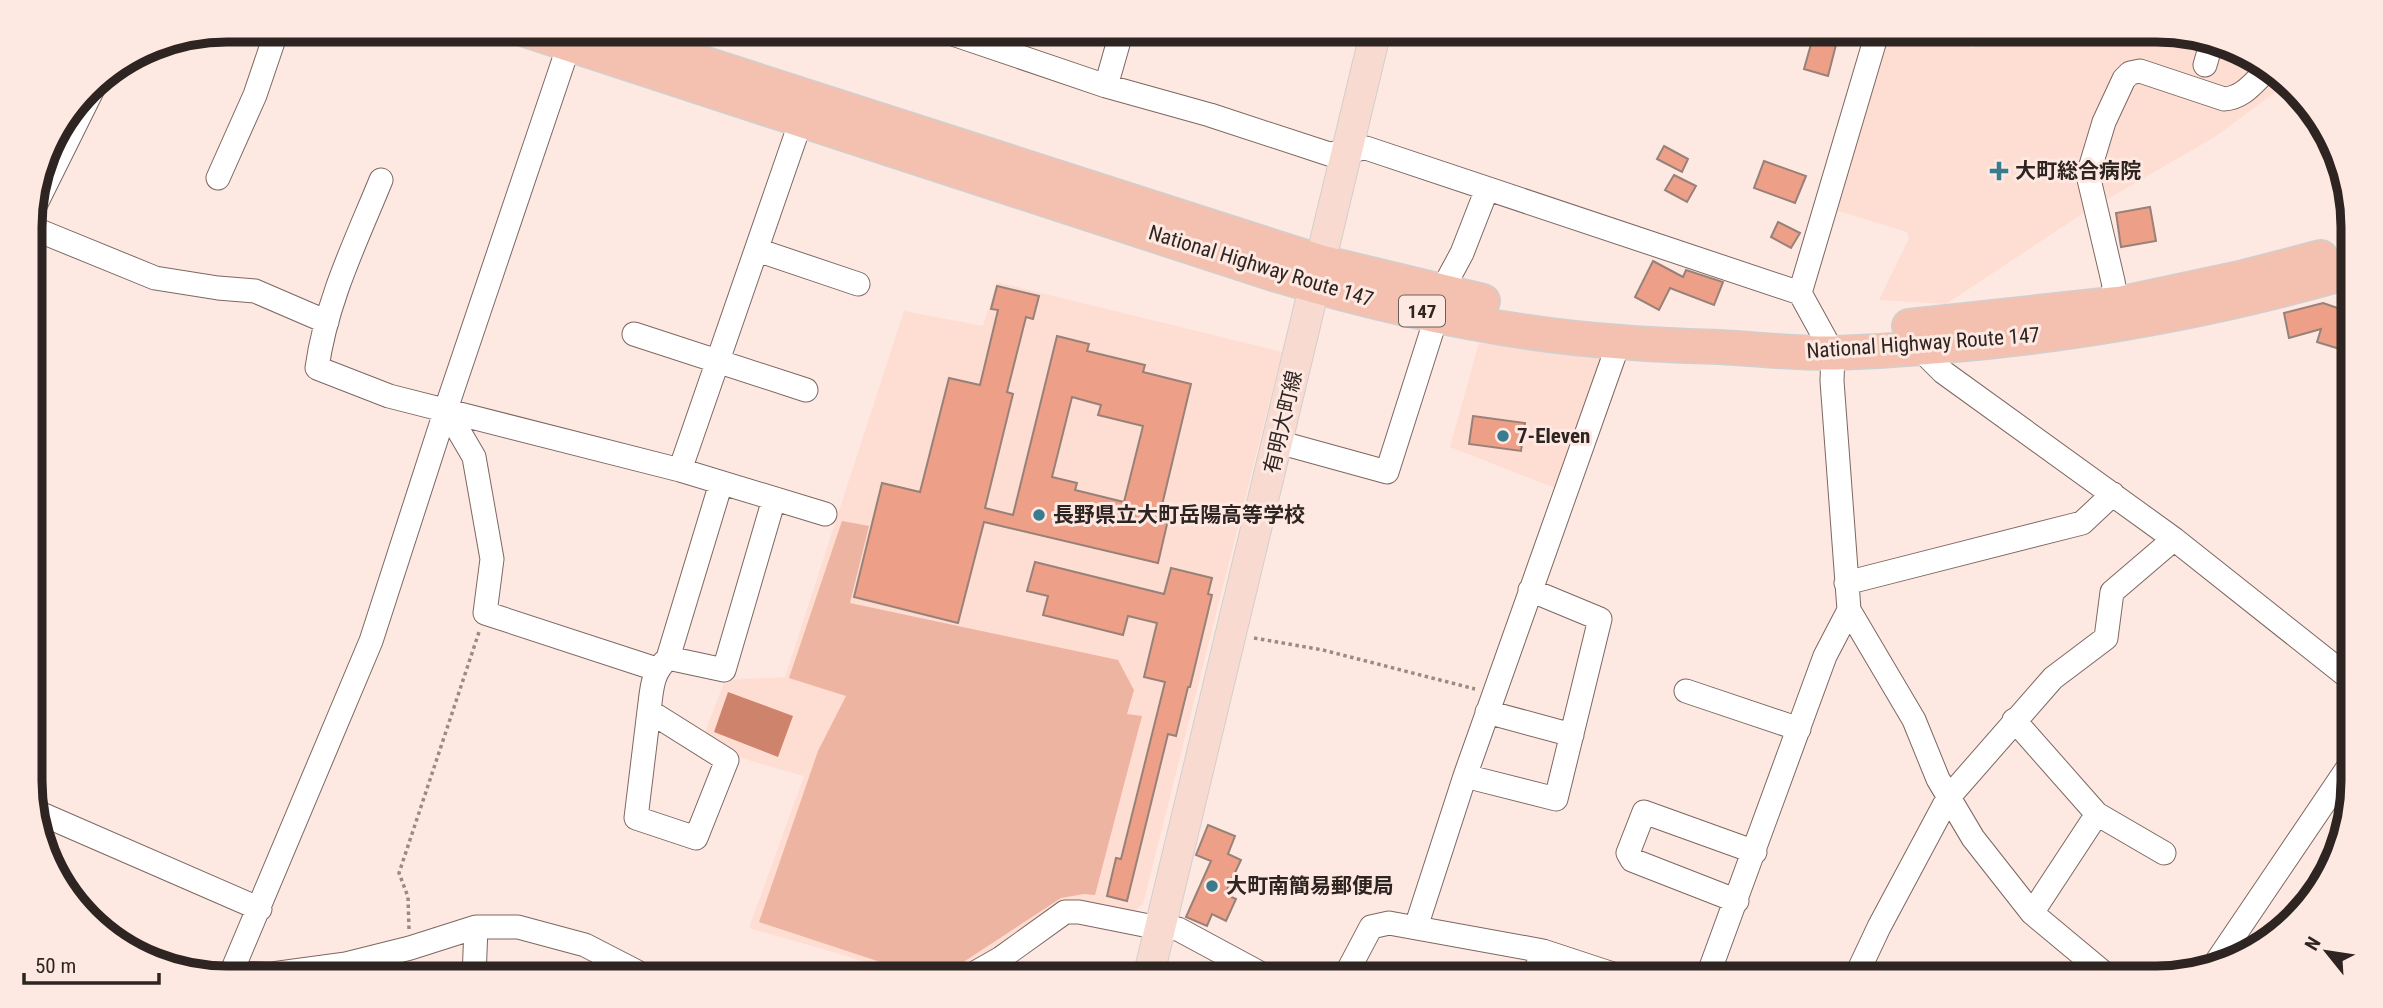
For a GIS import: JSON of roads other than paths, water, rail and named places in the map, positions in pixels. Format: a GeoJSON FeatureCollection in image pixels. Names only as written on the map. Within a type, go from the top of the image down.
{"type":"FeatureCollection","features":[{"type":"Feature","properties":{"kind":"highway","name":"National Highway Route 147"},"geometry":{"type":"LineString","coordinates":[[587,42],[1318,274],[1439,303],[1828,341]]}},
{"type":"Feature","properties":{"kind":"highway","name":"National Highway Route 147"},"geometry":{"type":"LineString","coordinates":[[630,42],[805,109]]}},
{"type":"Feature","properties":{"kind":"highway","name":"National Highway Route 147"},"geometry":{"type":"LineString","coordinates":[[1439,303],[1494,326],[1619,342],[1828,341],[1916,336],[2119,314],[2341,251]]}},
{"type":"Feature","properties":{"kind":"highway","name":"National Highway Route 147"},"geometry":{"type":"LineString","coordinates":[[2119,314],[2163,318],[2274,293],[2341,274]]}},
{"type":"Feature","properties":{"kind":"main road","name":"有明大町線"},"geometry":{"type":"LineString","coordinates":[[1151,966],[1374,42]]}},
{"type":"Feature","properties":{"kind":"street"},"geometry":{"type":"LineString","coordinates":[[218,178],[256,95],[273,42]]}},
{"type":"Feature","properties":{"kind":"street"},"geometry":{"type":"LineString","coordinates":[[235,966],[372,641],[446,409],[569,42]]}},
{"type":"Feature","properties":{"kind":"street"},"geometry":{"type":"LineString","coordinates":[[976,42],[1106,86],[1209,115],[1329,154],[1366,148],[1800,293],[1828,341],[1849,610],[1914,720],[1938,779],[1973,838],[2032,914],[2095,966]]}},
{"type":"Feature","properties":{"kind":"street"},"geometry":{"type":"LineString","coordinates":[[1106,86],[1119,42]]}},
{"type":"Feature","properties":{"kind":"street"},"geometry":{"type":"LineString","coordinates":[[1800,293],[1874,42]]}},
{"type":"Feature","properties":{"kind":"street"},"geometry":{"type":"LineString","coordinates":[[2205,65],[2209,50]]}},
{"type":"Feature","properties":{"kind":"street"},"geometry":{"type":"LineString","coordinates":[[2119,314],[2088,175],[2104,122],[2124,79],[2130,73],[2140,71],[2224,99],[2234,98],[2246,91],[2262,75]]}},
{"type":"Feature","properties":{"kind":"street"},"geometry":{"type":"LineString","coordinates":[[680,470],[805,109]]}},
{"type":"Feature","properties":{"kind":"street"},"geometry":{"type":"LineString","coordinates":[[48,180],[81,112]]}},
{"type":"Feature","properties":{"kind":"street"},"geometry":{"type":"LineString","coordinates":[[380,180],[343,271],[320,347],[317,368],[389,396],[680,470],[825,514]]}},
{"type":"Feature","properties":{"kind":"street"},"geometry":{"type":"LineString","coordinates":[[1278,442],[1387,472],[1439,303],[1487,189]]}},
{"type":"Feature","properties":{"kind":"street"},"geometry":{"type":"LineString","coordinates":[[42,232],[155,278],[254,292],[327,322]]}},
{"type":"Feature","properties":{"kind":"street"},"geometry":{"type":"LineString","coordinates":[[757,250],[858,284]]}},
{"type":"Feature","properties":{"kind":"street"},"geometry":{"type":"LineString","coordinates":[[634,334],[806,390]]}},
{"type":"Feature","properties":{"kind":"street"},"geometry":{"type":"LineString","coordinates":[[1916,336],[1943,372],[2174,539],[2341,671]]}},
{"type":"Feature","properties":{"kind":"street"},"geometry":{"type":"LineString","coordinates":[[1416,927],[1465,776],[1619,342]]}},
{"type":"Feature","properties":{"kind":"street"},"geometry":{"type":"LineString","coordinates":[[446,409],[474,457],[492,559],[485,613],[662,663],[724,670],[774,499]]}},
{"type":"Feature","properties":{"kind":"street"},"geometry":{"type":"LineString","coordinates":[[649,711],[727,760],[696,838],[636,818],[649,711],[662,663],[722,483]]}},
{"type":"Feature","properties":{"kind":"street"},"geometry":{"type":"LineString","coordinates":[[1846,583],[2082,523],[2113,494]]}},
{"type":"Feature","properties":{"kind":"street"},"geometry":{"type":"LineString","coordinates":[[1861,966],[1948,798],[2053,678],[2106,638],[2112,592],[2174,539]]}},
{"type":"Feature","properties":{"kind":"street"},"geometry":{"type":"LineString","coordinates":[[1465,776],[1556,799],[1600,619],[1530,590]]}},
{"type":"Feature","properties":{"kind":"street"},"geometry":{"type":"LineString","coordinates":[[1712,966],[1825,656],[1849,610]]}},
{"type":"Feature","properties":{"kind":"street"},"geometry":{"type":"LineString","coordinates":[[1686,691],[1799,729]]}},
{"type":"Feature","properties":{"kind":"street"},"geometry":{"type":"LineString","coordinates":[[1491,703],[1572,734]]}},
{"type":"Feature","properties":{"kind":"street"},"geometry":{"type":"LineString","coordinates":[[2014,720],[2097,814],[2164,853]]}},
{"type":"Feature","properties":{"kind":"street"},"geometry":{"type":"LineString","coordinates":[[2222,954],[2341,778]]}},
{"type":"Feature","properties":{"kind":"street"},"geometry":{"type":"LineString","coordinates":[[1737,901],[1632,860],[1628,853],[1644,812],[1755,852]]}},
{"type":"Feature","properties":{"kind":"street"},"geometry":{"type":"LineString","coordinates":[[2032,914],[2097,814]]}},
{"type":"Feature","properties":{"kind":"street"},"geometry":{"type":"LineString","coordinates":[[46,816],[260,909]]}},
{"type":"Feature","properties":{"kind":"street"},"geometry":{"type":"LineString","coordinates":[[987,966],[1065,912],[1178,929],[1247,966]]}},
{"type":"Feature","properties":{"kind":"street"},"geometry":{"type":"LineString","coordinates":[[1350,966],[1371,927],[1389,923],[1543,951],[1589,966]]}},
{"type":"Feature","properties":{"kind":"street"},"geometry":{"type":"LineString","coordinates":[[475,966],[477,927]]}},
{"type":"Feature","properties":{"kind":"street"},"geometry":{"type":"LineString","coordinates":[[331,966],[410,948],[477,927],[518,927],[585,945],[626,966]]}},
{"type":"Feature","properties":{"kind":"street"},"geometry":{"type":"LineString","coordinates":[[1537,966],[1543,951]]}},
{"type":"Feature","properties":{"kind":"place","name":"大町総合病院"},"geometry":{"type":"Point","coordinates":[1999,171]}},
{"type":"Feature","properties":{"kind":"place","name":"7-Eleven"},"geometry":{"type":"Point","coordinates":[1503,436]}},
{"type":"Feature","properties":{"kind":"place","name":"長野県立大町岳陽高等学校"},"geometry":{"type":"Point","coordinates":[1039,515]}},
{"type":"Feature","properties":{"kind":"place","name":"大町南簡易郵便局"},"geometry":{"type":"Point","coordinates":[1212,886]}}]}
